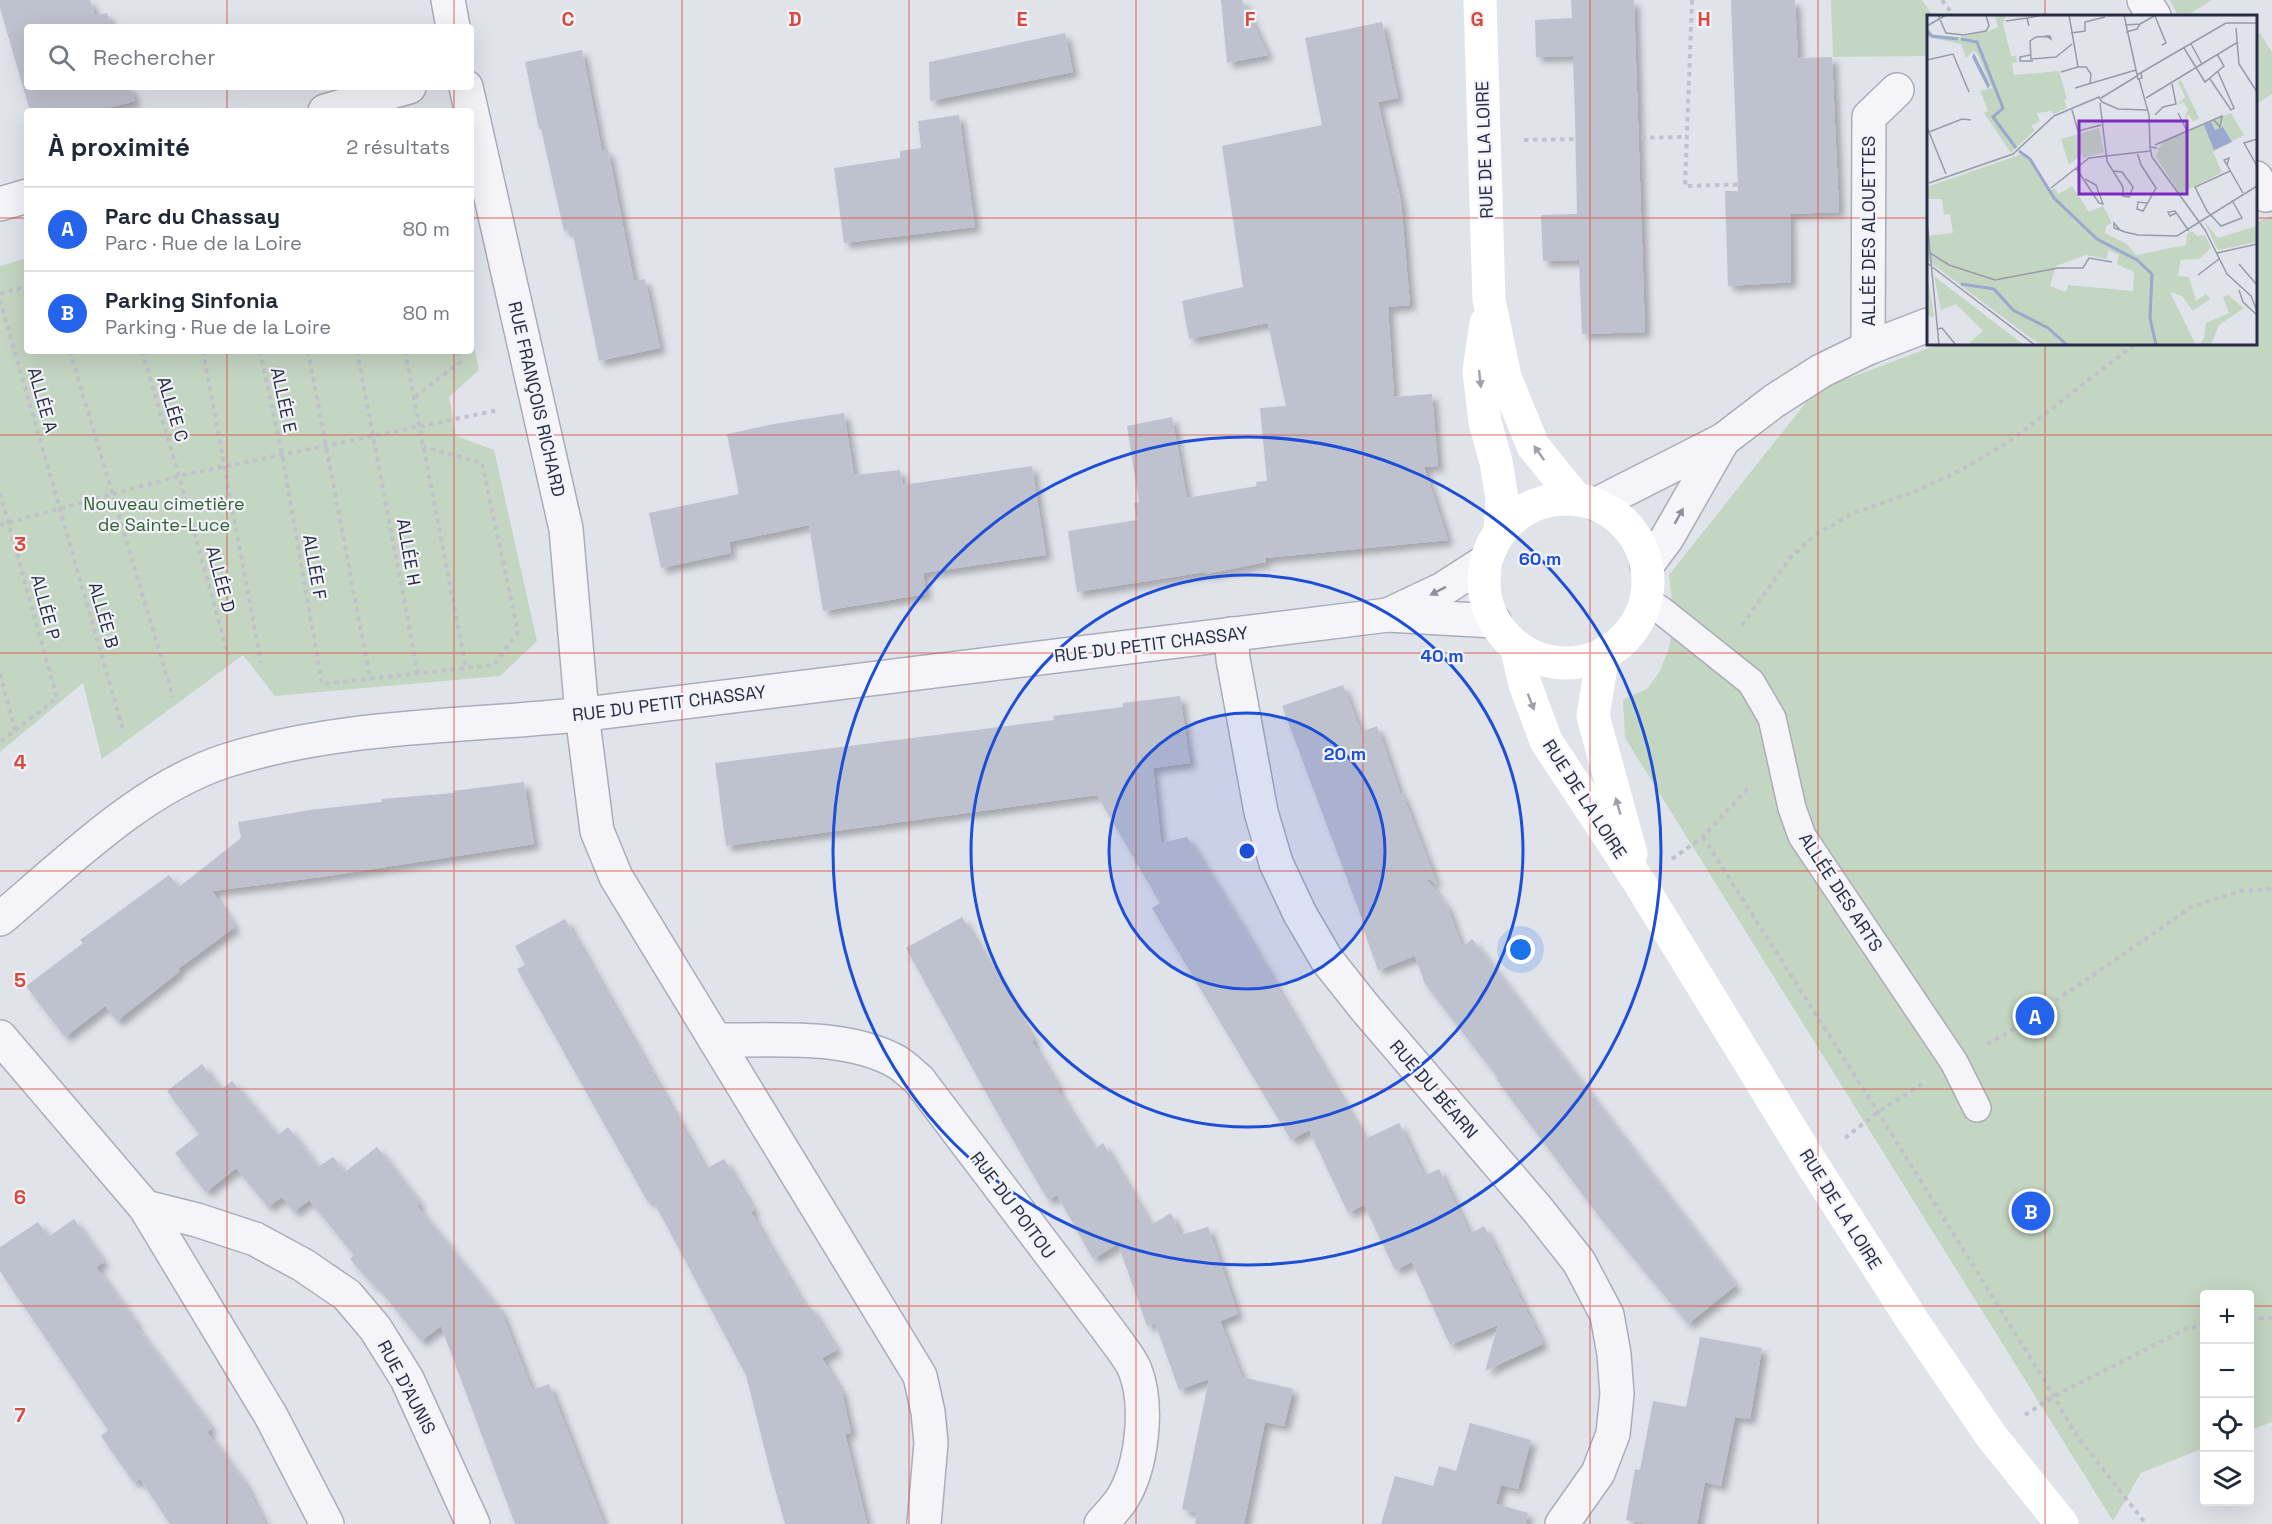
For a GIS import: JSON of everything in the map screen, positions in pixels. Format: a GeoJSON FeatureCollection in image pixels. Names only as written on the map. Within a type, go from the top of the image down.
{"type":"FeatureCollection","features":[{"type":"Feature","properties":{"kind":"street"},"geometry":{"type":"LineString","coordinates":[[448,0],[452,24]]}},
{"type":"Feature","properties":{"kind":"street","name":"RUE DE LA LOIRE"},"geometry":{"type":"LineString","coordinates":[[1480,0],[1489,300],[1479,371],[1485,422],[1496,462],[1500,489],[1500,531]]}},
{"type":"Feature","properties":{"kind":"street"},"geometry":{"type":"LineString","coordinates":[[2144,0],[2153,15]]}},
{"type":"Feature","properties":{"kind":"street"},"geometry":{"type":"LineString","coordinates":[[336,108],[398,90]]}},
{"type":"Feature","properties":{"kind":"street","name":"RUE FRANÇOIS RICHARD"},"geometry":{"type":"LineString","coordinates":[[467,90],[471,108]]}},
{"type":"Feature","properties":{"kind":"street","name":"ALLÉE DES ALOUETTES"},"geometry":{"type":"LineString","coordinates":[[1868,348],[1869,117],[1897,90]]}},
{"type":"Feature","properties":{"kind":"street","name":"RUE FRANÇOIS RICHARD"},"geometry":{"type":"LineString","coordinates":[[474,122],[566,529],[582,714]]}},
{"type":"Feature","properties":{"kind":"street"},"geometry":{"type":"LineString","coordinates":[[0,204],[24,197]]}},
{"type":"Feature","properties":{"kind":"street","name":"RUE DE LA LOIRE"},"geometry":{"type":"LineString","coordinates":[[1489,300],[1505,377],[1533,446],[1586,501]]}},
{"type":"Feature","properties":{"kind":"street"},"geometry":{"type":"LineString","coordinates":[[1586,501],[1624,522],[1642,549],[1647,565],[1646,601],[1637,622],[1623,640],[1603,654],[1568,664],[1531,656],[1503,635],[1494,621],[1484,592],[1485,562],[1491,546],[1500,531],[1515,516],[1534,505],[1554,500],[1586,501],[1724,440],[1774,401],[1821,371],[1868,348],[1927,326]]}},
{"type":"Feature","properties":{"kind":"street"},"geometry":{"type":"LineString","coordinates":[[1647,565],[1667,538],[1724,440]]}},
{"type":"Feature","properties":{"kind":"street","name":"RUE DU PETIT CHASSAY"},"geometry":{"type":"LineString","coordinates":[[1388,615],[1443,589],[1485,562]]}},
{"type":"Feature","properties":{"kind":"street","name":"RUE DU PETIT CHASSAY"},"geometry":{"type":"LineString","coordinates":[[0,919],[135,807],[179,782],[224,762],[300,742],[582,714],[1388,615],[1494,621]]}},
{"type":"Feature","properties":{"kind":"street","name":"RUE DU BÉARN"},"geometry":{"type":"LineString","coordinates":[[1231,634],[1233,659],[1261,812],[1276,863],[1299,914],[1327,960],[1366,1009],[1538,1210],[1579,1262],[1606,1315],[1614,1354],[1617,1394],[1613,1434],[1598,1473],[1562,1524]]}},
{"type":"Feature","properties":{"kind":"street","name":"RUE DE LA LOIRE"},"geometry":{"type":"LineString","coordinates":[[1516,646],[1525,684],[1546,741],[1639,882],[1806,1154],[1914,1323],[1992,1437],[2062,1524]]}},
{"type":"Feature","properties":{"kind":"street","name":"RUE DE LA LOIRE"},"geometry":{"type":"LineString","coordinates":[[1603,654],[1593,716],[1639,882]]}},
{"type":"Feature","properties":{"kind":"street"},"geometry":{"type":"LineString","coordinates":[[582,714],[597,831],[616,877],[920,1376],[928,1412],[931,1443],[924,1524]]}},
{"type":"Feature","properties":{"kind":"street"},"geometry":{"type":"LineString","coordinates":[[0,1037],[145,1207],[272,1416],[327,1524]]}},
{"type":"Feature","properties":{"kind":"street","name":"RUE DU POITOU"},"geometry":{"type":"LineString","coordinates":[[715,1040],[835,1042],[870,1050],[899,1063],[919,1080],[1109,1331],[1134,1369],[1142,1404],[1140,1439],[1135,1468],[1122,1498],[1101,1524]]}},
{"type":"Feature","properties":{"kind":"street","name":"RUE D'AUNIS"},"geometry":{"type":"LineString","coordinates":[[145,1207],[197,1220],[255,1239],[303,1265],[347,1295],[375,1328],[407,1379],[473,1524]]}},
{"type":"Feature","properties":{"kind":"lane","name":"ALLÉE DES ARTS"},"geometry":{"type":"LineString","coordinates":[[1646,601],[1662,611],[1751,682],[1772,718],[1792,808],[1802,836],[1954,1062],[1977,1108]]}},
{"type":"Feature","properties":{"kind":"path"},"geometry":{"type":"LineString","coordinates":[[1692,0],[1685,137],[1685,186],[1867,181]]}},
{"type":"Feature","properties":{"kind":"path"},"geometry":{"type":"LineString","coordinates":[[1942,0],[1953,15]]}},
{"type":"Feature","properties":{"kind":"path"},"geometry":{"type":"LineString","coordinates":[[1484,141],[1685,137]]}},
{"type":"Feature","properties":{"kind":"path"},"geometry":{"type":"LineString","coordinates":[[0,294],[24,287]]}},
{"type":"Feature","properties":{"kind":"path","name":"ALLÉE A"},"geometry":{"type":"LineString","coordinates":[[0,300],[59,508]]}},
{"type":"Feature","properties":{"kind":"path"},"geometry":{"type":"LineString","coordinates":[[1737,632],[1791,557],[1815,535],[1853,513],[1914,492],[2010,441],[2134,345]]}},
{"type":"Feature","properties":{"kind":"path"},"geometry":{"type":"LineString","coordinates":[[71,354],[173,697]]}},
{"type":"Feature","properties":{"kind":"path","name":"ALLÉE C"},"geometry":{"type":"LineString","coordinates":[[143,354],[179,476]]}},
{"type":"Feature","properties":{"kind":"path"},"geometry":{"type":"LineString","coordinates":[[204,354],[261,663]]}},
{"type":"Feature","properties":{"kind":"path","name":"ALLÉE E"},"geometry":{"type":"LineString","coordinates":[[261,354],[282,454]]}},
{"type":"Feature","properties":{"kind":"path"},"geometry":{"type":"LineString","coordinates":[[309,354],[370,678],[494,665],[518,632],[482,463],[424,447]]}},
{"type":"Feature","properties":{"kind":"path","name":"ALLÉE H"},"geometry":{"type":"LineString","coordinates":[[358,354],[418,674]]}},
{"type":"Feature","properties":{"kind":"path"},"geometry":{"type":"LineString","coordinates":[[406,354],[466,668]]}},
{"type":"Feature","properties":{"kind":"path"},"geometry":{"type":"LineString","coordinates":[[414,398],[460,362],[459,354]]}},
{"type":"Feature","properties":{"kind":"path"},"geometry":{"type":"LineString","coordinates":[[0,525],[179,476],[420,425],[538,404]]}},
{"type":"Feature","properties":{"kind":"path","name":"ALLÉE F"},"geometry":{"type":"LineString","coordinates":[[282,454],[322,684],[370,678]]}},
{"type":"Feature","properties":{"kind":"path","name":"ALLÉE D"},"geometry":{"type":"LineString","coordinates":[[179,476],[228,655]]}},
{"type":"Feature","properties":{"kind":"path","name":"ALLÉE P"},"geometry":{"type":"LineString","coordinates":[[0,493],[57,698],[15,730]]}},
{"type":"Feature","properties":{"kind":"path","name":"ALLÉE B"},"geometry":{"type":"LineString","coordinates":[[59,508],[123,730]]}},
{"type":"Feature","properties":{"kind":"path"},"geometry":{"type":"LineString","coordinates":[[0,674],[15,730],[0,742]]}},
{"type":"Feature","properties":{"kind":"path"},"geometry":{"type":"LineString","coordinates":[[1639,882],[1703,837],[1755,781],[1782,760]]}},
{"type":"Feature","properties":{"kind":"path"},"geometry":{"type":"LineString","coordinates":[[1703,837],[1878,1112],[2074,1432],[2146,1524]]}},
{"type":"Feature","properties":{"kind":"path"},"geometry":{"type":"LineString","coordinates":[[1878,1112],[1954,1062],[2016,1028],[2193,906],[2241,891],[2272,889]]}},
{"type":"Feature","properties":{"kind":"path"},"geometry":{"type":"LineString","coordinates":[[2037,1013],[2052,1037]]}},
{"type":"Feature","properties":{"kind":"path"},"geometry":{"type":"LineString","coordinates":[[2254,1319],[2272,1318]]}},
{"type":"Feature","properties":{"kind":"path"},"geometry":{"type":"LineString","coordinates":[[2054,1396],[2188,1328],[2200,1326]]}},
{"type":"Feature","properties":{"kind":"green space"},"geometry":{"type":"Polygon","coordinates":[[[1831,0],[1922,0],[1932,15],[1927,15],[1927,56],[1833,57],[1831,0]]]}},
{"type":"Feature","properties":{"kind":"green space"},"geometry":{"type":"Polygon","coordinates":[[[2170,0],[2212,0],[2188,15],[2178,15],[2170,0]]]}},
{"type":"Feature","properties":{"kind":"green space"},"geometry":{"type":"Polygon","coordinates":[[[2260,33],[2272,52],[2272,94],[2257,103],[2257,35],[2260,33]]]}},
{"type":"Feature","properties":{"kind":"green space"},"geometry":{"type":"Polygon","coordinates":[[[2272,216],[2272,1422],[2254,1429],[2254,1290],[2200,1290],[2200,1450],[2141,1473],[2113,1521],[1625,738],[1623,699],[1647,689],[1660,671],[1669,648],[1674,619],[1669,575],[1815,391],[1936,345],[2257,345],[2257,222],[2272,216]]]}},
{"type":"Feature","properties":{"kind":"green space","name":"Nouveau cimetière de Sainte-Luce"},"geometry":{"type":"Polygon","coordinates":[[[24,259],[24,354],[474,354],[474,346],[479,370],[449,397],[456,436],[494,450],[537,641],[500,676],[275,696],[243,655],[102,759],[83,683],[0,752],[0,266],[24,259]]]}},
{"type":"Feature","properties":{"kind":"building"},"geometry":{"type":"Polygon","coordinates":[[[0,0],[90,0],[95,16],[107,13],[110,24],[24,24],[24,90],[131,90],[135,101],[108,108],[29,108],[0,8],[0,0]]]}},
{"type":"Feature","properties":{"kind":"building"},"geometry":{"type":"Polygon","coordinates":[[[1221,0],[1242,0],[1268,55],[1227,63],[1221,0]]]}},
{"type":"Feature","properties":{"kind":"building"},"geometry":{"type":"Polygon","coordinates":[[[1571,0],[1634,0],[1645,332],[1582,334],[1579,260],[1543,261],[1541,215],[1577,214],[1575,116],[1573,56],[1536,57],[1535,20],[1572,18],[1571,0]]]}},
{"type":"Feature","properties":{"kind":"building"},"geometry":{"type":"Polygon","coordinates":[[[1731,0],[1795,0],[1798,58],[1832,57],[1839,212],[1790,214],[1791,282],[1728,286],[1725,191],[1738,191],[1731,0]]]}},
{"type":"Feature","properties":{"kind":"building"},"geometry":{"type":"Polygon","coordinates":[[[1382,22],[1398,98],[1378,102],[1401,202],[1410,305],[1388,307],[1394,397],[1432,394],[1438,466],[1424,467],[1448,540],[1265,558],[1266,562],[1206,574],[1205,572],[1077,592],[1068,531],[1137,520],[1134,503],[1139,502],[1127,426],[1172,417],[1187,498],[1257,486],[1256,482],[1267,481],[1260,408],[1286,406],[1268,323],[1189,339],[1182,301],[1243,287],[1222,146],[1322,125],[1305,38],[1382,22]]]}},
{"type":"Feature","properties":{"kind":"building"},"geometry":{"type":"Polygon","coordinates":[[[1065,33],[1073,72],[930,101],[929,62],[1065,33]]]}},
{"type":"Feature","properties":{"kind":"building"},"geometry":{"type":"Polygon","coordinates":[[[582,50],[602,151],[608,150],[634,281],[645,279],[660,348],[599,361],[572,230],[564,231],[525,62],[582,50]]]}},
{"type":"Feature","properties":{"kind":"building"},"geometry":{"type":"Polygon","coordinates":[[[959,115],[975,227],[844,243],[834,168],[900,158],[900,151],[921,148],[918,121],[959,115]]]}},
{"type":"Feature","properties":{"kind":"building"},"geometry":{"type":"Polygon","coordinates":[[[844,413],[854,475],[900,470],[903,485],[1032,466],[1046,555],[923,573],[926,594],[823,611],[809,525],[729,542],[731,553],[661,568],[649,513],[739,494],[727,434],[844,413]]]}},
{"type":"Feature","properties":{"kind":"building"},"geometry":{"type":"Polygon","coordinates":[[[1343,685],[1361,732],[1377,726],[1400,793],[1402,793],[1437,884],[1425,877],[1447,906],[1462,947],[1472,939],[1736,1285],[1688,1324],[1601,1219],[1497,1080],[1498,1078],[1425,984],[1415,956],[1378,970],[1362,925],[1364,924],[1282,706],[1343,685]]]}},
{"type":"Feature","properties":{"kind":"building"},"geometry":{"type":"Polygon","coordinates":[[[1180,696],[1190,763],[1153,768],[1161,843],[1187,837],[1247,935],[1365,1139],[1399,1123],[1424,1176],[1439,1169],[1470,1234],[1484,1226],[1543,1344],[1485,1371],[1498,1325],[1450,1345],[1412,1262],[1395,1270],[1364,1205],[1348,1213],[1309,1130],[1291,1140],[1152,908],[1160,903],[1097,795],[726,846],[715,763],[1054,720],[1053,716],[1123,707],[1123,703],[1180,696]]]}},
{"type":"Feature","properties":{"kind":"building"},"geometry":{"type":"Polygon","coordinates":[[[524,782],[534,844],[321,877],[212,891],[235,927],[178,969],[180,971],[117,1021],[105,1006],[65,1037],[26,986],[83,943],[80,940],[169,875],[179,887],[241,838],[238,822],[310,810],[382,802],[381,799],[454,793],[453,791],[524,782]]]}},
{"type":"Feature","properties":{"kind":"building"},"geometry":{"type":"Polygon","coordinates":[[[962,917],[1034,1040],[1032,1042],[1059,1088],[1057,1089],[1094,1149],[1103,1143],[1151,1225],[1171,1213],[1180,1235],[1208,1227],[1238,1314],[1220,1321],[1242,1377],[1293,1389],[1284,1426],[1265,1422],[1244,1524],[1195,1524],[1197,1513],[1182,1509],[1209,1379],[1179,1390],[1155,1323],[1147,1326],[1118,1244],[1093,1259],[1057,1195],[1048,1200],[906,948],[962,917]]]}},
{"type":"Feature","properties":{"kind":"building"},"geometry":{"type":"Polygon","coordinates":[[[565,919],[706,1169],[724,1159],[754,1210],[751,1212],[769,1245],[806,1308],[810,1306],[837,1350],[822,1358],[842,1392],[851,1433],[845,1434],[867,1524],[785,1524],[746,1375],[653,1200],[648,1202],[517,969],[525,965],[515,946],[565,919]]]}},
{"type":"Feature","properties":{"kind":"building"},"geometry":{"type":"Polygon","coordinates":[[[202,1064],[221,1090],[232,1081],[278,1135],[288,1127],[318,1167],[333,1157],[345,1172],[377,1147],[420,1203],[417,1206],[501,1311],[532,1390],[549,1384],[604,1524],[515,1524],[441,1326],[421,1341],[376,1285],[374,1286],[350,1259],[354,1255],[309,1200],[294,1212],[282,1197],[268,1207],[236,1168],[206,1192],[175,1153],[199,1134],[167,1091],[202,1064]]]}},
{"type":"Feature","properties":{"kind":"building"},"geometry":{"type":"Polygon","coordinates":[[[74,1219],[104,1262],[96,1267],[137,1324],[135,1325],[212,1428],[207,1432],[245,1483],[265,1524],[170,1524],[140,1479],[134,1483],[101,1436],[108,1430],[0,1271],[0,1247],[38,1222],[48,1237],[74,1219]]]}},
{"type":"Feature","properties":{"kind":"building"},"geometry":{"type":"Polygon","coordinates":[[[1700,1337],[1762,1348],[1750,1419],[1735,1417],[1721,1486],[1705,1482],[1697,1524],[1648,1524],[1626,1520],[1635,1469],[1640,1470],[1653,1401],[1686,1407],[1700,1337]]]}},
{"type":"Feature","properties":{"kind":"building"},"geometry":{"type":"Polygon","coordinates":[[[1470,1423],[1531,1440],[1518,1489],[1501,1485],[1496,1504],[1528,1513],[1526,1524],[1381,1524],[1395,1476],[1433,1486],[1439,1466],[1456,1471],[1470,1423]]]}},
{"type":"Feature","properties":{"kind":"place","name":"Parc du Chassay"},"geometry":{"type":"Point","coordinates":[2035,1016]}},
{"type":"Feature","properties":{"kind":"place","name":"Parking Sinfonia"},"geometry":{"type":"Point","coordinates":[2031,1211]}}]}
